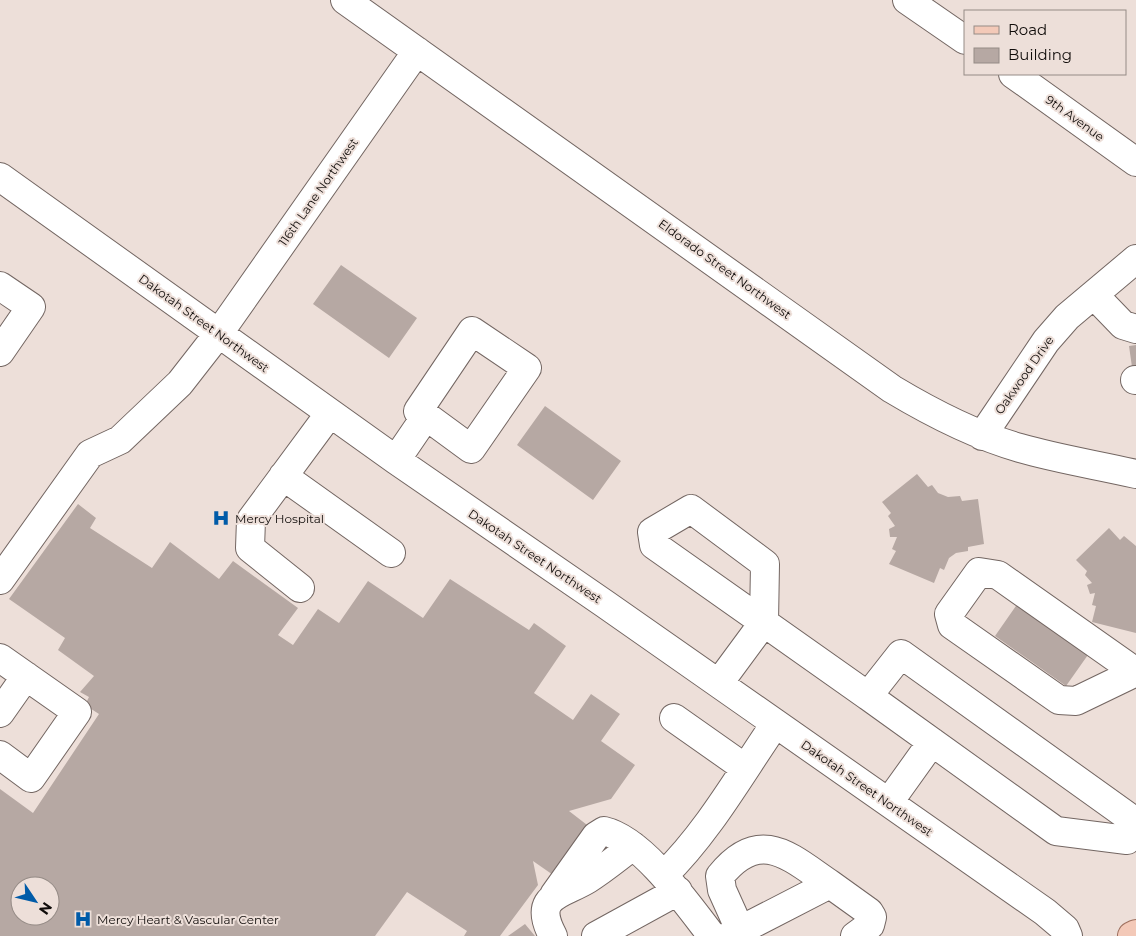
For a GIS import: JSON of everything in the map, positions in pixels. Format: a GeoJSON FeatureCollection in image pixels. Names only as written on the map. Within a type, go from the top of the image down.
{"type":"FeatureCollection","features":[{"type":"Feature","properties":{"kind":"main road"},"geometry":{"type":"LineString","coordinates":[[1132,936],[1136,934]]}},
{"type":"Feature","properties":{"kind":"street","name":"Eldorado Street Northwest"},"geometry":{"type":"LineString","coordinates":[[344,0],[892,389],[935,415],[982,436],[1020,448],[1136,474]]}},
{"type":"Feature","properties":{"kind":"street"},"geometry":{"type":"LineString","coordinates":[[907,0],[964,39]]}},
{"type":"Feature","properties":{"kind":"street","name":"116th Lane Northwest"},"geometry":{"type":"LineString","coordinates":[[0,580],[90,454],[120,440],[180,383],[219,333],[416,51]]}},
{"type":"Feature","properties":{"kind":"street","name":"9th Avenue"},"geometry":{"type":"LineString","coordinates":[[1014,75],[1136,162]]}},
{"type":"Feature","properties":{"kind":"street","name":"Dakotah Street Northwest"},"geometry":{"type":"LineString","coordinates":[[0,177],[396,460],[719,683],[1045,912],[1065,929],[1068,936]]}},
{"type":"Feature","properties":{"kind":"street","name":"Oakwood Drive"},"geometry":{"type":"LineString","coordinates":[[982,436],[1046,341],[1067,318],[1136,259]]}},
{"type":"Feature","properties":{"kind":"street"},"geometry":{"type":"LineString","coordinates":[[0,286],[31,307],[0,352]]}},
{"type":"Feature","properties":{"kind":"street"},"geometry":{"type":"LineString","coordinates":[[1094,295],[1123,325],[1136,330]]}},
{"type":"Feature","properties":{"kind":"street"},"geometry":{"type":"LineString","coordinates":[[300,588],[250,548],[250,520],[330,413]]}},
{"type":"Feature","properties":{"kind":"street"},"geometry":{"type":"LineString","coordinates":[[396,460],[426,416]]}},
{"type":"Feature","properties":{"kind":"street"},"geometry":{"type":"LineString","coordinates":[[283,476],[391,553]]}},
{"type":"Feature","properties":{"kind":"street"},"geometry":{"type":"LineString","coordinates":[[980,572],[998,575],[1136,672],[1076,701],[1059,700],[952,625],[949,614],[980,572]]}},
{"type":"Feature","properties":{"kind":"street"},"geometry":{"type":"LineString","coordinates":[[719,683],[764,622],[1056,830],[1127,840],[1136,829],[1133,820],[901,654],[868,696]]}},
{"type":"Feature","properties":{"kind":"street"},"geometry":{"type":"LineString","coordinates":[[0,658],[77,712],[31,778],[0,755]]}},
{"type":"Feature","properties":{"kind":"street"},"geometry":{"type":"LineString","coordinates":[[0,714],[26,676]]}},
{"type":"Feature","properties":{"kind":"street"},"geometry":{"type":"LineString","coordinates":[[674,718],[745,768]]}},
{"type":"Feature","properties":{"kind":"street"},"geometry":{"type":"LineString","coordinates":[[596,936],[671,883],[689,848],[775,724]]}},
{"type":"Feature","properties":{"kind":"street"},"geometry":{"type":"LineString","coordinates":[[889,802],[932,742]]}},
{"type":"Feature","properties":{"kind":"street"},"geometry":{"type":"LineString","coordinates":[[553,936],[545,922],[546,908],[554,895],[586,880],[632,846],[671,883],[712,936]]}},
{"type":"Feature","properties":{"kind":"street"},"geometry":{"type":"LineString","coordinates":[[830,884],[735,933],[722,890],[720,876],[738,859],[767,848],[782,852],[830,884],[868,912],[872,917],[870,925],[856,936]]}},
{"type":"Feature","properties":{"kind":"building"},"geometry":{"type":"Polygon","coordinates":[[[341,265],[417,318],[389,358],[313,304],[341,265]]]}},
{"type":"Feature","properties":{"kind":"building"},"geometry":{"type":"Polygon","coordinates":[[[1136,345],[1136,366],[1132,367],[1129,346],[1136,345]]]}},
{"type":"Feature","properties":{"kind":"building"},"geometry":{"type":"Polygon","coordinates":[[[545,406],[621,461],[593,500],[517,445],[545,406]]]}},
{"type":"Feature","properties":{"kind":"building"},"geometry":{"type":"Polygon","coordinates":[[[917,474],[928,487],[932,485],[938,493],[948,497],[960,496],[962,501],[978,499],[984,544],[968,547],[968,551],[956,553],[949,558],[944,570],[940,568],[934,583],[889,564],[896,551],[892,549],[897,537],[890,537],[889,529],[895,526],[888,516],[891,513],[882,502],[917,474]]]}},
{"type":"Feature","properties":{"kind":"building"},"geometry":{"type":"Polygon","coordinates":[[[78,504],[96,518],[90,528],[152,568],[170,542],[219,579],[233,561],[298,608],[278,635],[293,645],[318,609],[339,623],[368,581],[423,618],[450,579],[529,630],[534,623],[566,646],[534,693],[573,720],[591,694],[620,714],[601,741],[635,765],[611,799],[569,811],[591,828],[556,877],[533,861],[538,885],[500,936],[464,936],[467,931],[407,892],[375,936],[0,936],[0,789],[33,813],[99,714],[85,705],[89,697],[80,692],[94,676],[58,650],[65,638],[9,599],[78,504]]]}},
{"type":"Feature","properties":{"kind":"building"},"geometry":{"type":"Polygon","coordinates":[[[1109,528],[1120,540],[1124,536],[1136,546],[1136,633],[1092,622],[1096,606],[1092,605],[1095,593],[1090,594],[1087,585],[1092,583],[1085,575],[1087,571],[1076,560],[1109,528]]]}},
{"type":"Feature","properties":{"kind":"building"},"geometry":{"type":"Polygon","coordinates":[[[1018,603],[1090,652],[1066,686],[995,636],[1018,603]]]}},
{"type":"Feature","properties":{"kind":"building"},"geometry":{"type":"Polygon","coordinates":[[[525,924],[535,936],[508,936],[525,924]]]}},
{"type":"Feature","properties":{"kind":"place","name":"Mercy Hospital"},"geometry":{"type":"Point","coordinates":[221,518]}},
{"type":"Feature","properties":{"kind":"place","name":"Mercy Heart & Vascular Center"},"geometry":{"type":"Point","coordinates":[83,919]}}]}
